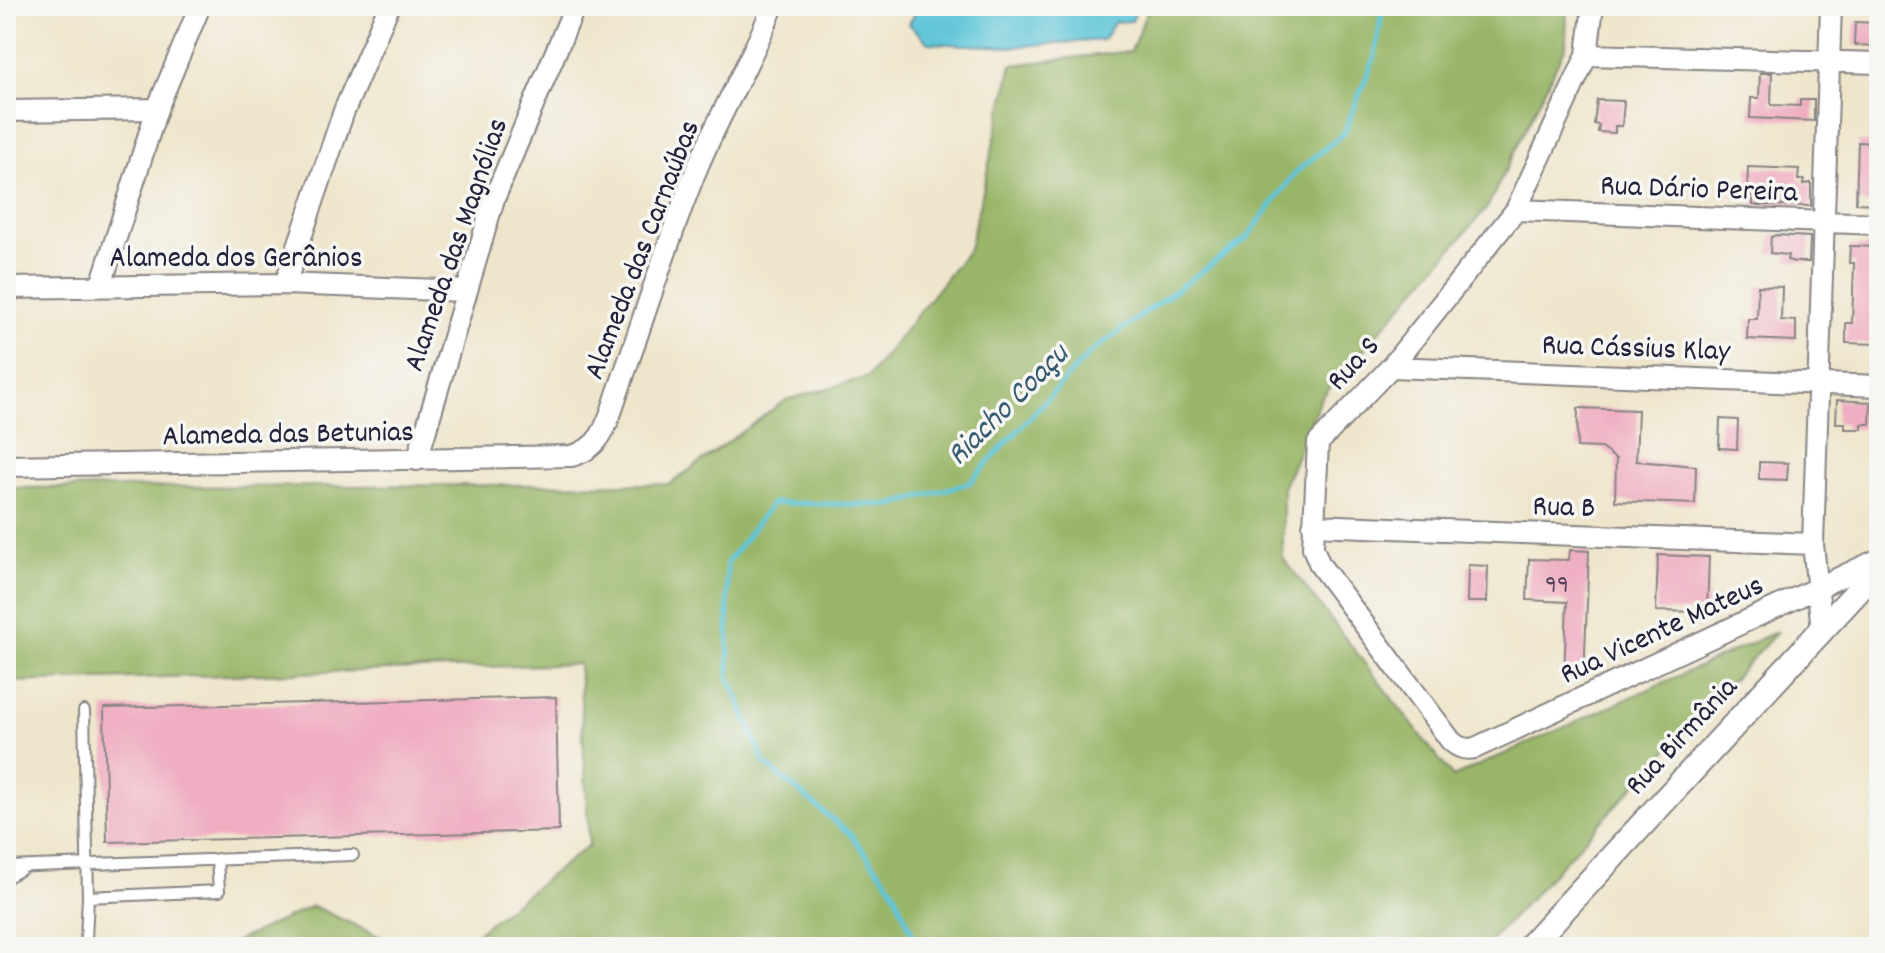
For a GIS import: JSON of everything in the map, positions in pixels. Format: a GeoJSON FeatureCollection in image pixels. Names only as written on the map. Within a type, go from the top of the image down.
{"type":"FeatureCollection","features":[{"type":"Feature","properties":{"kind":"street"},"geometry":{"type":"LineString","coordinates":[[101,285],[157,109],[200,6]]}},
{"type":"Feature","properties":{"kind":"street"},"geometry":{"type":"LineString","coordinates":[[285,284],[344,111],[389,6]]}},
{"type":"Feature","properties":{"kind":"street","name":"Alameda das Magnólias"},"geometry":{"type":"LineString","coordinates":[[417,460],[494,199],[575,6]]}},
{"type":"Feature","properties":{"kind":"street","name":"Alameda das Carnaúbas"},"geometry":{"type":"LineString","coordinates":[[571,456],[587,453],[598,442],[694,176],[759,43],[773,6]]}},
{"type":"Feature","properties":{"kind":"street","name":"Rua S"},"geometry":{"type":"LineString","coordinates":[[1467,749],[1451,741],[1320,565],[1313,548],[1318,443],[1391,367],[1516,210],[1587,55],[1593,6]]}},
{"type":"Feature","properties":{"kind":"street"},"geometry":{"type":"LineString","coordinates":[[1822,630],[1813,544],[1831,6]]}},
{"type":"Feature","properties":{"kind":"street"},"geometry":{"type":"LineString","coordinates":[[1587,55],[1879,63]]}},
{"type":"Feature","properties":{"kind":"street"},"geometry":{"type":"LineString","coordinates":[[6,111],[157,109]]}},
{"type":"Feature","properties":{"kind":"street","name":"Rua Dário Pereira"},"geometry":{"type":"LineString","coordinates":[[1516,210],[1879,224]]}},
{"type":"Feature","properties":{"kind":"street","name":"Alameda dos Gerânios"},"geometry":{"type":"LineString","coordinates":[[6,288],[285,284],[465,291]]}},
{"type":"Feature","properties":{"kind":"street","name":"Rua Cássius Klay"},"geometry":{"type":"LineString","coordinates":[[1391,367],[1879,386]]}},
{"type":"Feature","properties":{"kind":"street","name":"Alameda das Betunias"},"geometry":{"type":"LineString","coordinates":[[6,466],[571,456]]}},
{"type":"Feature","properties":{"kind":"street","name":"Rua B"},"geometry":{"type":"LineString","coordinates":[[1313,525],[1813,544]]}},
{"type":"Feature","properties":{"kind":"street","name":"Rua Vicente Mateus"},"geometry":{"type":"LineString","coordinates":[[1467,749],[1475,748],[1879,559]]}},
{"type":"Feature","properties":{"kind":"street","name":"Rua Birmânia"},"geometry":{"type":"LineString","coordinates":[[1529,947],[1879,568]]}},
{"type":"Feature","properties":{"kind":"lane"},"geometry":{"type":"LineString","coordinates":[[84,711],[86,939]]}},
{"type":"Feature","properties":{"kind":"lane"},"geometry":{"type":"LineString","coordinates":[[6,867],[353,855]]}},
{"type":"Feature","properties":{"kind":"lane"},"geometry":{"type":"LineString","coordinates":[[88,897],[219,891],[217,859]]}},
{"type":"Feature","properties":{"kind":"lane"},"geometry":{"type":"LineString","coordinates":[[6,878],[31,865]]}},
{"type":"Feature","properties":{"kind":"green space"},"geometry":{"type":"Polygon","coordinates":[[[1149,6],[1567,6],[1566,46],[1487,208],[1321,398],[1283,488],[1283,558],[1453,777],[1778,631],[1485,947],[459,947],[589,845],[579,664],[6,682],[6,488],[670,484],[786,400],[868,377],[969,249],[1012,65],[1131,51],[1149,6]]]}},
{"type":"Feature","properties":{"kind":"green space"},"geometry":{"type":"Polygon","coordinates":[[[313,906],[402,947],[224,947],[313,906]]]}},
{"type":"Feature","properties":{"kind":"water"},"geometry":{"type":"Polygon","coordinates":[[[919,6],[1138,6],[1132,21],[1115,22],[1103,40],[1008,47],[929,43],[909,24],[919,6]]]}},
{"type":"Feature","properties":{"kind":"building"},"geometry":{"type":"Polygon","coordinates":[[[1855,22],[1879,23],[1879,46],[1854,45],[1855,22]]]}},
{"type":"Feature","properties":{"kind":"building"},"geometry":{"type":"Polygon","coordinates":[[[1760,73],[1772,73],[1771,105],[1800,106],[1800,100],[1814,100],[1814,121],[1750,118],[1751,98],[1759,98],[1760,73]]]}},
{"type":"Feature","properties":{"kind":"building"},"geometry":{"type":"Polygon","coordinates":[[[1597,100],[1624,101],[1622,126],[1615,126],[1615,133],[1598,132],[1599,125],[1594,124],[1597,100]]]}},
{"type":"Feature","properties":{"kind":"building"},"geometry":{"type":"Polygon","coordinates":[[[1858,142],[1879,143],[1879,202],[1876,204],[1856,203],[1858,142]]]}},
{"type":"Feature","properties":{"kind":"building"},"geometry":{"type":"Polygon","coordinates":[[[1748,167],[1799,169],[1798,180],[1804,180],[1803,184],[1811,183],[1811,206],[1753,205],[1753,196],[1747,196],[1748,167]]]}},
{"type":"Feature","properties":{"kind":"building"},"geometry":{"type":"Polygon","coordinates":[[[1771,237],[1810,237],[1809,262],[1795,262],[1787,260],[1788,255],[1770,253],[1771,237]]]}},
{"type":"Feature","properties":{"kind":"building"},"geometry":{"type":"Polygon","coordinates":[[[1850,246],[1879,247],[1879,344],[1846,343],[1846,323],[1852,323],[1854,263],[1849,263],[1850,246]]]}},
{"type":"Feature","properties":{"kind":"building"},"geometry":{"type":"Polygon","coordinates":[[[1758,286],[1782,287],[1781,320],[1796,321],[1796,341],[1747,339],[1748,319],[1757,319],[1758,286]]]}},
{"type":"Feature","properties":{"kind":"building"},"geometry":{"type":"Polygon","coordinates":[[[1837,400],[1871,402],[1870,424],[1862,424],[1862,429],[1845,429],[1845,423],[1836,423],[1837,400]]]}},
{"type":"Feature","properties":{"kind":"building"},"geometry":{"type":"Polygon","coordinates":[[[1578,408],[1638,410],[1636,461],[1696,466],[1695,504],[1615,501],[1616,459],[1601,448],[1577,447],[1578,408]]]}},
{"type":"Feature","properties":{"kind":"building"},"geometry":{"type":"Polygon","coordinates":[[[1720,419],[1738,420],[1737,449],[1719,448],[1720,419]]]}},
{"type":"Feature","properties":{"kind":"building"},"geometry":{"type":"Polygon","coordinates":[[[1759,462],[1788,463],[1787,480],[1759,479],[1759,462]]]}},
{"type":"Feature","properties":{"kind":"building"},"geometry":{"type":"Polygon","coordinates":[[[1570,550],[1589,551],[1584,678],[1564,677],[1567,602],[1527,600],[1529,559],[1569,560],[1570,550]]]}},
{"type":"Feature","properties":{"kind":"building"},"geometry":{"type":"Polygon","coordinates":[[[1658,555],[1709,557],[1707,612],[1656,611],[1658,555]]]}},
{"type":"Feature","properties":{"kind":"building"},"geometry":{"type":"Polygon","coordinates":[[[1468,565],[1488,566],[1487,602],[1467,602],[1468,565]]]}},
{"type":"Feature","properties":{"kind":"building"},"geometry":{"type":"Polygon","coordinates":[[[556,697],[559,831],[107,842],[104,708],[556,697]]]}},
{"type":"Feature","properties":{"kind":"waterway","name":"Riacho Coaçu"},"geometry":{"type":"LineString","coordinates":[[918,947],[892,887],[850,834],[764,763],[729,676],[727,563],[772,503],[891,505],[969,483],[1091,352],[1246,239],[1296,172],[1344,133],[1375,56],[1383,6]]}}]}
